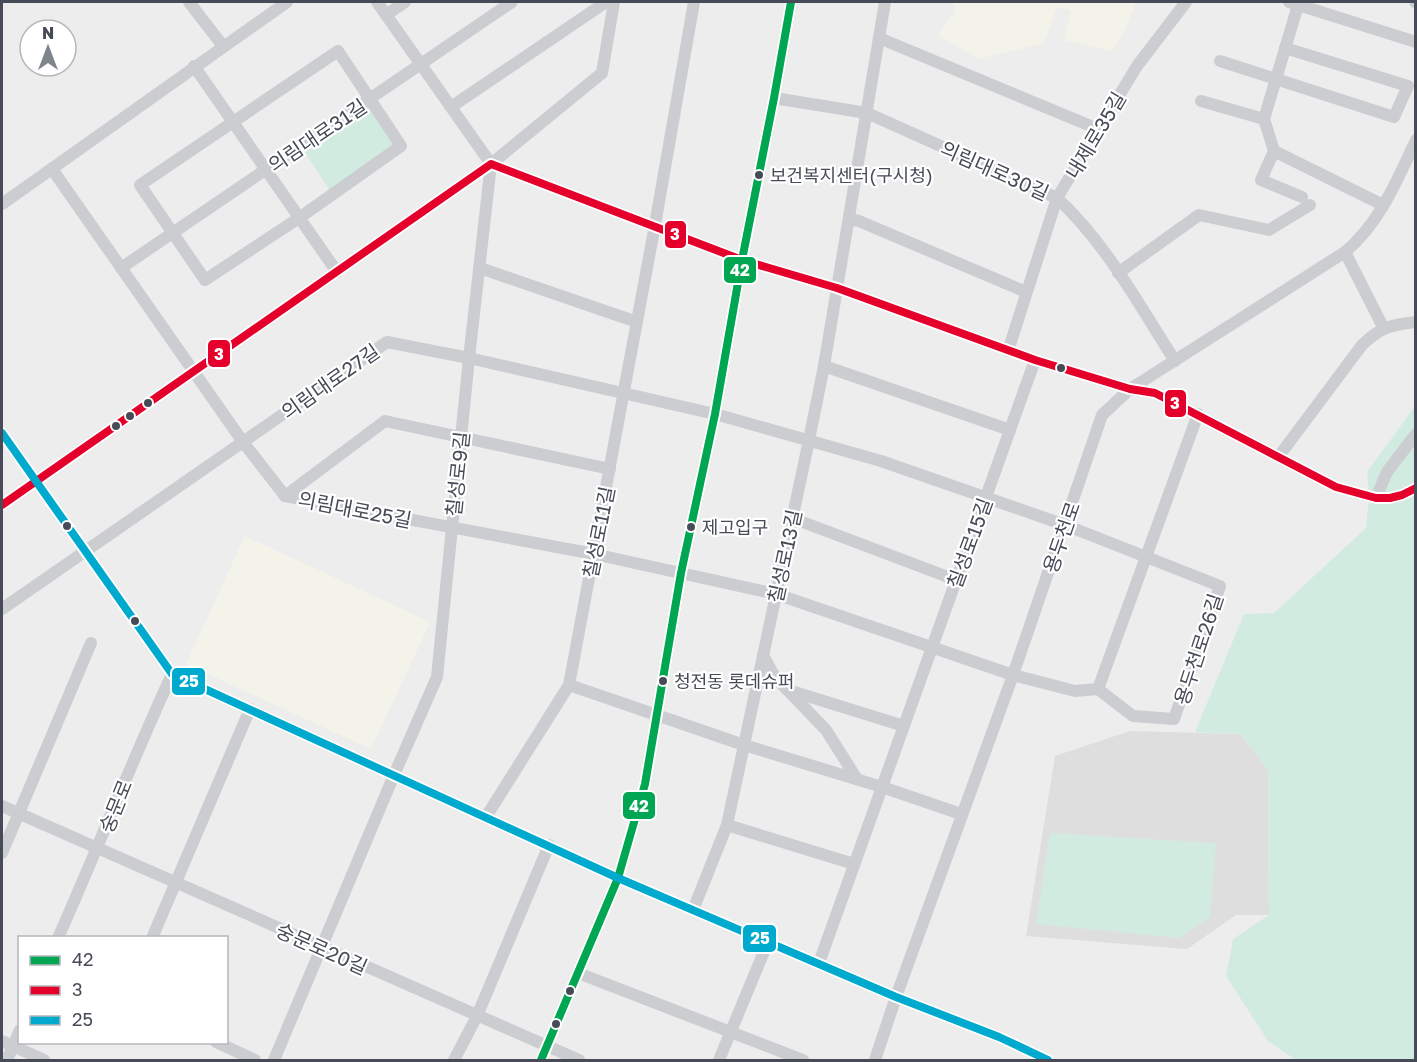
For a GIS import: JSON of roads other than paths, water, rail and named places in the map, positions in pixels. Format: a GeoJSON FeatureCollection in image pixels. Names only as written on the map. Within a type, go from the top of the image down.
{"type":"FeatureCollection","features":[{"type":"Feature","properties":{"kind":"street"},"geometry":{"type":"LineString","coordinates":[[189,2],[223,46]]}},
{"type":"Feature","properties":{"kind":"street"},"geometry":{"type":"LineString","coordinates":[[2,204],[287,2]]}},
{"type":"Feature","properties":{"kind":"street"},"geometry":{"type":"LineString","coordinates":[[377,2],[491,164],[742,260],[837,288],[1035,360],[1130,388],[1155,393],[1336,487],[1376,498],[1390,498],[1416,488]]}},
{"type":"Feature","properties":{"kind":"street"},"geometry":{"type":"LineString","coordinates":[[386,15],[405,2]]}},
{"type":"Feature","properties":{"kind":"street","name":"의림대로31길"},"geometry":{"type":"LineString","coordinates":[[121,268],[512,2]]}},
{"type":"Feature","properties":{"kind":"street"},"geometry":{"type":"LineString","coordinates":[[451,107],[606,2]]}},
{"type":"Feature","properties":{"kind":"street"},"geometry":{"type":"LineString","coordinates":[[2,505],[491,164],[602,73],[614,2]]}},
{"type":"Feature","properties":{"kind":"street","name":"칠성로11길"},"geometry":{"type":"LineString","coordinates":[[486,817],[569,685],[694,2]]}},
{"type":"Feature","properties":{"kind":"street"},"geometry":{"type":"LineString","coordinates":[[541,1060],[618,878],[645,784],[681,573],[716,414],[742,260],[791,2]]}},
{"type":"Feature","properties":{"kind":"street","name":"칠성로13길"},"geometry":{"type":"LineString","coordinates":[[693,910],[727,825],[809,440],[824,366],[885,2]]}},
{"type":"Feature","properties":{"kind":"street","name":"내제로35길"},"geometry":{"type":"LineString","coordinates":[[1008,351],[1057,198],[1137,66],[1186,2]]}},
{"type":"Feature","properties":{"kind":"street"},"geometry":{"type":"LineString","coordinates":[[1118,273],[1200,215],[1269,230],[1306,201],[1261,180],[1274,152],[1264,119],[1285,48],[1295,2],[1416,42]]}},
{"type":"Feature","properties":{"kind":"street"},"geometry":{"type":"LineString","coordinates":[[879,38],[1098,129]]}},
{"type":"Feature","properties":{"kind":"street"},"geometry":{"type":"LineString","coordinates":[[1220,61],[1394,117],[1408,86],[1285,48]]}},
{"type":"Feature","properties":{"kind":"street"},"geometry":{"type":"LineString","coordinates":[[338,51],[371,98],[401,146],[299,218],[205,280],[140,185],[338,51]]}},
{"type":"Feature","properties":{"kind":"street"},"geometry":{"type":"LineString","coordinates":[[194,66],[337,272]]}},
{"type":"Feature","properties":{"kind":"street","name":"의림대로30길"},"geometry":{"type":"LineString","coordinates":[[774,98],[867,112],[1057,198],[1077,216],[1118,273],[1175,361]]}},
{"type":"Feature","properties":{"kind":"street"},"geometry":{"type":"LineString","coordinates":[[1201,101],[1264,119]]}},
{"type":"Feature","properties":{"kind":"street","name":"용두천로"},"geometry":{"type":"LineString","coordinates":[[875,1060],[961,814],[1013,675],[1102,414],[1130,388],[1345,252],[1359,240],[1395,186],[1416,140]]}},
{"type":"Feature","properties":{"kind":"street"},"geometry":{"type":"LineString","coordinates":[[1274,152],[1383,205]]}},
{"type":"Feature","properties":{"kind":"street","name":"칠성로9길"},"geometry":{"type":"LineString","coordinates":[[274,1060],[437,677],[491,164]]}},
{"type":"Feature","properties":{"kind":"street","name":"의림대로25길"},"geometry":{"type":"LineString","coordinates":[[52,169],[243,442],[285,496],[594,554],[776,594],[1013,675],[1075,691],[1098,688]]}},
{"type":"Feature","properties":{"kind":"street"},"geometry":{"type":"LineString","coordinates":[[849,219],[859,221],[1026,292]]}},
{"type":"Feature","properties":{"kind":"street"},"geometry":{"type":"LineString","coordinates":[[1345,252],[1383,327]]}},
{"type":"Feature","properties":{"kind":"street"},"geometry":{"type":"LineString","coordinates":[[480,268],[637,322]]}},
{"type":"Feature","properties":{"kind":"street"},"geometry":{"type":"LineString","coordinates":[[1279,456],[1362,345],[1383,327],[1416,322]]}},
{"type":"Feature","properties":{"kind":"street","name":"의림대로27길"},"geometry":{"type":"LineString","coordinates":[[2,609],[387,342],[469,358],[716,414],[809,440]]}},
{"type":"Feature","properties":{"kind":"street","name":"칠성로15길"},"geometry":{"type":"LineString","coordinates":[[819,963],[1035,360]]}},
{"type":"Feature","properties":{"kind":"street"},"geometry":{"type":"LineString","coordinates":[[824,366],[1010,430]]}},
{"type":"Feature","properties":{"kind":"street"},"geometry":{"type":"LineString","coordinates":[[1098,688],[1198,414]]}},
{"type":"Feature","properties":{"kind":"street"},"geometry":{"type":"LineString","coordinates":[[285,496],[385,421],[609,469]]}},
{"type":"Feature","properties":{"kind":"street"},"geometry":{"type":"LineString","coordinates":[[2,433],[172,674],[618,878],[896,996],[999,1037],[1048,1060]]}},
{"type":"Feature","properties":{"kind":"street"},"geometry":{"type":"LineString","coordinates":[[1376,498],[1387,472],[1406,444],[1416,434]]}},
{"type":"Feature","properties":{"kind":"street","name":"용두천로26길"},"geometry":{"type":"LineString","coordinates":[[809,440],[881,461],[1065,525],[1147,555],[1220,586],[1174,719],[1133,716],[1098,688]]}},
{"type":"Feature","properties":{"kind":"street"},"geometry":{"type":"LineString","coordinates":[[792,518],[956,580]]}},
{"type":"Feature","properties":{"kind":"street"},"geometry":{"type":"LineString","coordinates":[[2,853],[91,643]]}},
{"type":"Feature","properties":{"kind":"street"},"geometry":{"type":"LineString","coordinates":[[763,655],[775,677],[826,730],[857,779]]}},
{"type":"Feature","properties":{"kind":"street","name":"숭문로"},"geometry":{"type":"LineString","coordinates":[[59,936],[172,674]]}},
{"type":"Feature","properties":{"kind":"street"},"geometry":{"type":"LineString","coordinates":[[569,685],[744,745],[857,779],[961,814]]}},
{"type":"Feature","properties":{"kind":"street"},"geometry":{"type":"LineString","coordinates":[[787,689],[904,726]]}},
{"type":"Feature","properties":{"kind":"street"},"geometry":{"type":"LineString","coordinates":[[153,936],[250,710]]}},
{"type":"Feature","properties":{"kind":"street","name":"숭문로20길"},"geometry":{"type":"LineString","coordinates":[[2,806],[97,850],[579,1060]]}},
{"type":"Feature","properties":{"kind":"street"},"geometry":{"type":"LineString","coordinates":[[727,825],[854,864]]}},
{"type":"Feature","properties":{"kind":"street"},"geometry":{"type":"LineString","coordinates":[[454,1060],[477,1016],[549,845]]}},
{"type":"Feature","properties":{"kind":"street"},"geometry":{"type":"LineString","coordinates":[[719,1060],[768,942]]}},
{"type":"Feature","properties":{"kind":"street"},"geometry":{"type":"LineString","coordinates":[[578,973],[803,1060]]}},
{"type":"Feature","properties":{"kind":"street"},"geometry":{"type":"LineString","coordinates":[[6,1060],[7,1044],[18,1032]]}},
{"type":"Feature","properties":{"kind":"street"},"geometry":{"type":"LineString","coordinates":[[7,1044],[44,1060]]}},
{"type":"Feature","properties":{"kind":"street"},"geometry":{"type":"LineString","coordinates":[[220,1044],[255,1060]]}},
{"type":"Feature","properties":{"kind":"place","name":"보건복지센터(구시청)"},"geometry":{"type":"Point","coordinates":[759,175]}},
{"type":"Feature","properties":{"kind":"place","name":"제고입구"},"geometry":{"type":"Point","coordinates":[691,527]}},
{"type":"Feature","properties":{"kind":"place","name":"청전동 롯데슈퍼"},"geometry":{"type":"Point","coordinates":[663,681]}}]}
